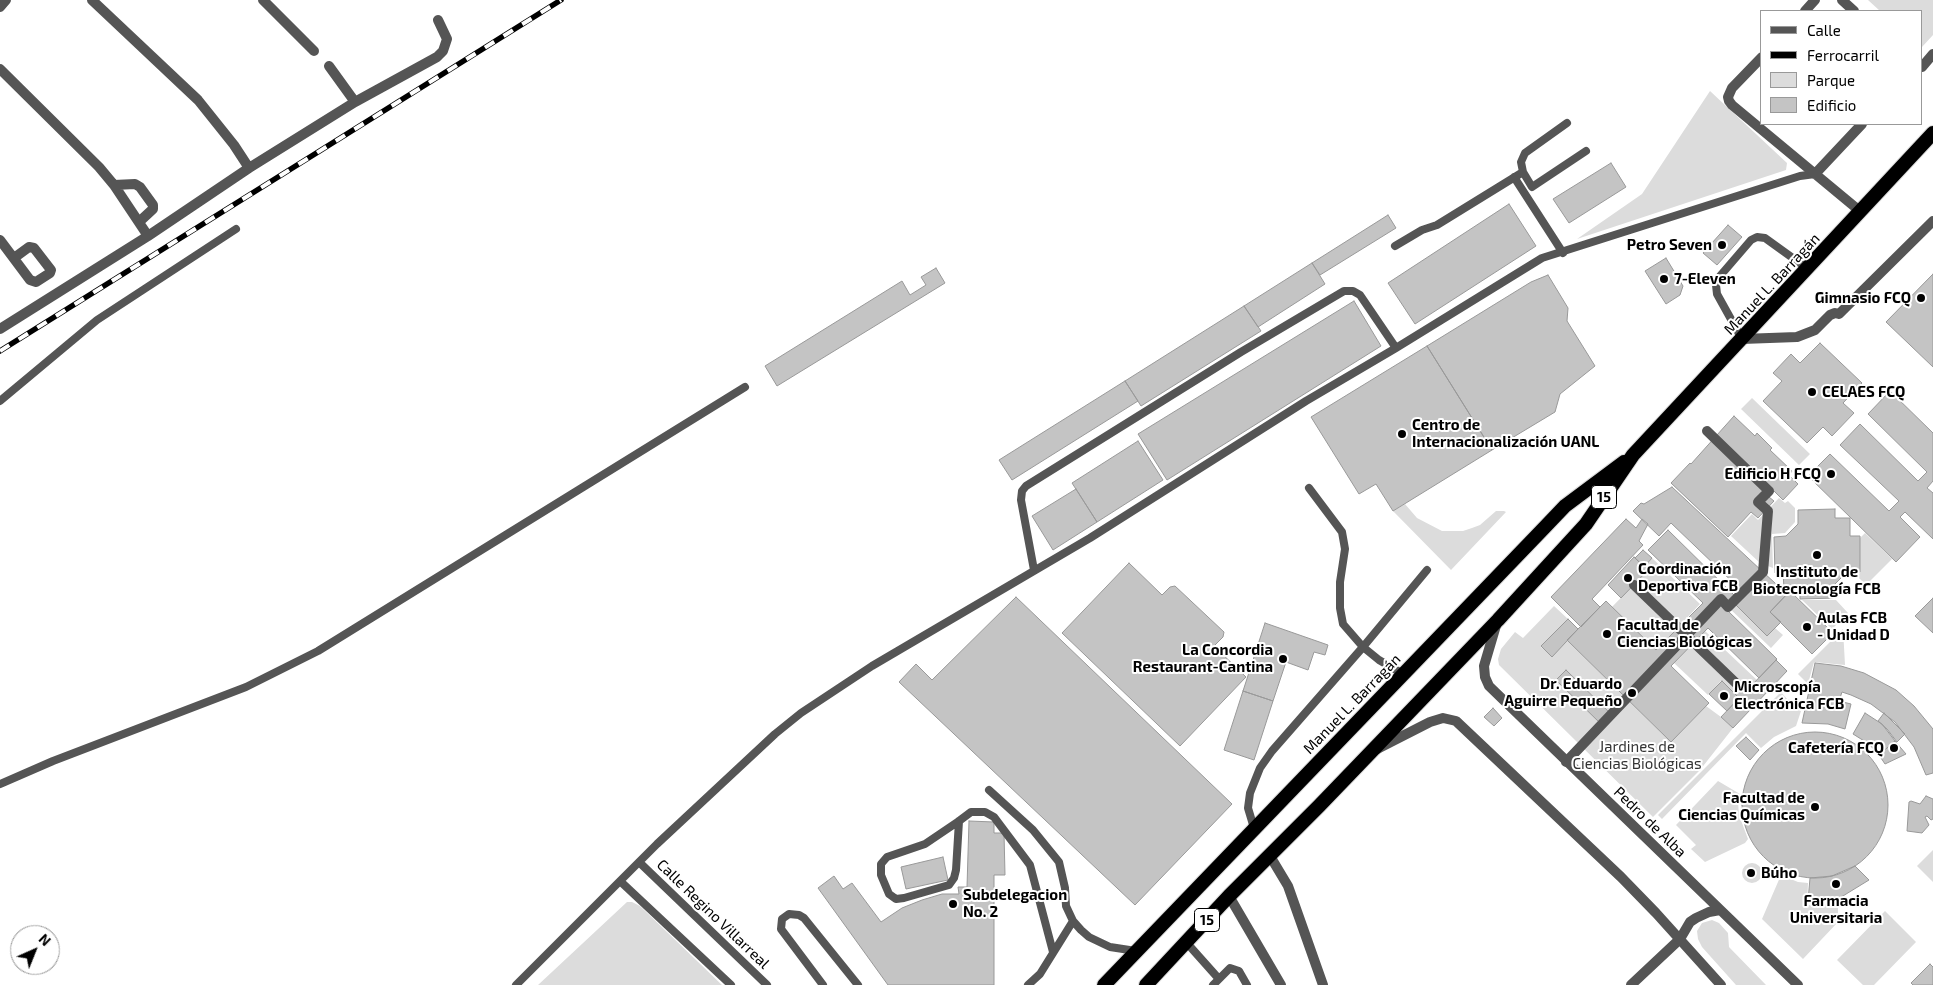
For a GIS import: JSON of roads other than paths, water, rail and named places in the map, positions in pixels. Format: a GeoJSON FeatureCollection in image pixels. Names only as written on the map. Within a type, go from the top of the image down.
{"type":"FeatureCollection","features":[{"type":"Feature","properties":{"kind":"highway","name":"Manuel L. Barragán"},"geometry":{"type":"LineString","coordinates":[[1146,985],[1229,896],[1372,752],[1498,620],[1586,524],[1633,456],[1933,133]]}},
{"type":"Feature","properties":{"kind":"highway","name":"Manuel L. Barragán"},"geometry":{"type":"LineString","coordinates":[[1104,985],[1565,506],[1633,456]]}},
{"type":"Feature","properties":{"kind":"street"},"geometry":{"type":"LineString","coordinates":[[0,7],[6,0]]}},
{"type":"Feature","properties":{"kind":"street"},"geometry":{"type":"LineString","coordinates":[[92,0],[198,100],[229,138],[249,168]]}},
{"type":"Feature","properties":{"kind":"street"},"geometry":{"type":"LineString","coordinates":[[263,0],[314,51]]}},
{"type":"Feature","properties":{"kind":"street"},"geometry":{"type":"LineString","coordinates":[[1806,10],[1815,0]]}},
{"type":"Feature","properties":{"kind":"street"},"geometry":{"type":"LineString","coordinates":[[1842,0],[1853,10]]}},
{"type":"Feature","properties":{"kind":"street"},"geometry":{"type":"LineString","coordinates":[[0,329],[148,236],[249,168],[355,102],[441,54],[447,39],[438,20]]}},
{"type":"Feature","properties":{"kind":"street"},"geometry":{"type":"LineString","coordinates":[[1923,66],[1933,54]]}},
{"type":"Feature","properties":{"kind":"street"},"geometry":{"type":"LineString","coordinates":[[1760,59],[1732,88],[1728,97],[1732,105],[1861,212]]}},
{"type":"Feature","properties":{"kind":"street"},"geometry":{"type":"LineString","coordinates":[[329,66],[355,102]]}},
{"type":"Feature","properties":{"kind":"street"},"geometry":{"type":"LineString","coordinates":[[0,69],[76,144],[114,185],[148,236]]}},
{"type":"Feature","properties":{"kind":"street"},"geometry":{"type":"LineString","coordinates":[[1815,174],[1861,125]]}},
{"type":"Feature","properties":{"kind":"street"},"geometry":{"type":"LineString","coordinates":[[114,185],[135,184],[140,187],[153,205],[153,209],[139,222]]}},
{"type":"Feature","properties":{"kind":"street"},"geometry":{"type":"LineString","coordinates":[[1742,339],[1797,337],[1812,332],[1830,315],[1839,314],[1933,221]]}},
{"type":"Feature","properties":{"kind":"street"},"geometry":{"type":"LineString","coordinates":[[0,240],[14,258]]}},
{"type":"Feature","properties":{"kind":"street"},"geometry":{"type":"LineString","coordinates":[[1566,762],[1721,600],[1728,607],[1762,572],[1768,510],[1758,502],[1769,491],[1707,431]]}},
{"type":"Feature","properties":{"kind":"street"},"geometry":{"type":"LineString","coordinates":[[1634,585],[1740,688]]}},
{"type":"Feature","properties":{"kind":"street","name":"Pedro de Alba"},"geometry":{"type":"LineString","coordinates":[[1498,620],[1484,666],[1487,681],[1493,690],[1798,985]]}},
{"type":"Feature","properties":{"kind":"street"},"geometry":{"type":"LineString","coordinates":[[1372,752],[1430,722],[1442,718],[1456,721],[1621,877],[1721,985]]}},
{"type":"Feature","properties":{"kind":"street"},"geometry":{"type":"LineString","coordinates":[[1270,856],[1288,886],[1323,985]]}},
{"type":"Feature","properties":{"kind":"street"},"geometry":{"type":"LineString","coordinates":[[1229,896],[1281,985]]}},
{"type":"Feature","properties":{"kind":"street"},"geometry":{"type":"LineString","coordinates":[[1631,985],[1680,939],[1690,922],[1709,912],[1720,910]]}},
{"type":"Feature","properties":{"kind":"lane"},"geometry":{"type":"LineString","coordinates":[[1567,123],[1525,153],[1521,162],[1522,172],[1532,186],[1586,152]]}},
{"type":"Feature","properties":{"kind":"lane"},"geometry":{"type":"LineString","coordinates":[[1395,246],[1422,230],[1437,225],[1522,172]]}},
{"type":"Feature","properties":{"kind":"lane"},"geometry":{"type":"LineString","coordinates":[[516,985],[639,862],[760,747],[801,713],[872,666],[1090,538],[1306,401],[1542,258],[1563,253],[1800,176],[1815,174]]}},
{"type":"Feature","properties":{"kind":"lane"},"geometry":{"type":"LineString","coordinates":[[1514,177],[1563,253]]}},
{"type":"Feature","properties":{"kind":"lane"},"geometry":{"type":"LineString","coordinates":[[0,401],[97,320],[236,229]]}},
{"type":"Feature","properties":{"kind":"lane"},"geometry":{"type":"LineString","coordinates":[[1742,339],[1717,294],[1716,285],[1720,276],[1751,240],[1758,237],[1765,238],[1808,269]]}},
{"type":"Feature","properties":{"kind":"lane"},"geometry":{"type":"LineString","coordinates":[[1034,570],[1021,500],[1022,491],[1026,486],[1241,352],[1344,291],[1353,290],[1360,295],[1396,348]]}},
{"type":"Feature","properties":{"kind":"lane"},"geometry":{"type":"LineString","coordinates":[[0,784],[53,761],[246,686],[318,651],[351,633],[745,387]]}},
{"type":"Feature","properties":{"kind":"lane"},"geometry":{"type":"LineString","coordinates":[[1309,488],[1342,532],[1345,549],[1340,582],[1340,608],[1343,624],[1363,647],[1379,660],[1403,674]]}},
{"type":"Feature","properties":{"kind":"lane"},"geometry":{"type":"LineString","coordinates":[[1254,828],[1248,808],[1250,793],[1260,768],[1272,751],[1427,570]]}},
{"type":"Feature","properties":{"kind":"lane"},"geometry":{"type":"LineString","coordinates":[[989,790],[1033,830],[1059,862],[1065,888],[1066,906],[1074,921],[1089,936],[1099,942],[1110,947],[1136,951]]}},
{"type":"Feature","properties":{"kind":"lane"},"geometry":{"type":"LineString","coordinates":[[959,821],[956,870],[954,878],[949,885],[904,898],[896,899],[889,894],[880,875],[881,864],[887,857],[925,844],[971,812],[985,812],[994,817],[1030,865],[1053,952]]}},
{"type":"Feature","properties":{"kind":"lane","name":"Calle Regino Villarreal"},"geometry":{"type":"LineString","coordinates":[[639,862],[767,985]]}},
{"type":"Feature","properties":{"kind":"lane"},"geometry":{"type":"LineString","coordinates":[[620,881],[731,985]]}},
{"type":"Feature","properties":{"kind":"lane"},"geometry":{"type":"LineString","coordinates":[[823,985],[781,929],[782,920],[789,914],[799,914],[804,918],[858,985]]}},
{"type":"Feature","properties":{"kind":"lane"},"geometry":{"type":"LineString","coordinates":[[1028,985],[1040,974],[1074,921]]}},
{"type":"Feature","properties":{"kind":"lane"},"geometry":{"type":"LineString","coordinates":[[1186,942],[1216,982],[1230,968],[1235,968],[1239,970],[1247,985]]}},
{"type":"Feature","properties":{"kind":"railway"},"geometry":{"type":"LineString","coordinates":[[0,351],[561,0]]}},
{"type":"Feature","properties":{"kind":"place","name":"Petro Seven"},"geometry":{"type":"Point","coordinates":[1722,245]}},
{"type":"Feature","properties":{"kind":"place","name":"7-Eleven"},"geometry":{"type":"Point","coordinates":[1664,279]}},
{"type":"Feature","properties":{"kind":"place","name":"Gimnasio FCQ"},"geometry":{"type":"Point","coordinates":[1921,298]}},
{"type":"Feature","properties":{"kind":"place","name":"CELAES FCQ"},"geometry":{"type":"Point","coordinates":[1812,392]}},
{"type":"Feature","properties":{"kind":"place","name":"Centro de Internacionalización UANL"},"geometry":{"type":"Point","coordinates":[1402,434]}},
{"type":"Feature","properties":{"kind":"place","name":"Edificio H FCQ"},"geometry":{"type":"Point","coordinates":[1831,474]}},
{"type":"Feature","properties":{"kind":"place","name":"Instituto de Biotecnología FCB"},"geometry":{"type":"Point","coordinates":[1817,555]}},
{"type":"Feature","properties":{"kind":"place","name":"Coordinación Deportiva FCB"},"geometry":{"type":"Point","coordinates":[1628,578]}},
{"type":"Feature","properties":{"kind":"place","name":"Aulas FCB - Unidad D"},"geometry":{"type":"Point","coordinates":[1807,627]}},
{"type":"Feature","properties":{"kind":"place","name":"Facultad de Ciencias Biológicas"},"geometry":{"type":"Point","coordinates":[1607,634]}},
{"type":"Feature","properties":{"kind":"place","name":"La Concordia Restaurant-Cantina"},"geometry":{"type":"Point","coordinates":[1283,659]}},
{"type":"Feature","properties":{"kind":"place","name":"Dr. Eduardo Aguirre Pequeño"},"geometry":{"type":"Point","coordinates":[1632,693]}},
{"type":"Feature","properties":{"kind":"place","name":"Microscopía Electrónica FCB"},"geometry":{"type":"Point","coordinates":[1724,696]}},
{"type":"Feature","properties":{"kind":"place","name":"Cafetería FCQ"},"geometry":{"type":"Point","coordinates":[1894,748]}},
{"type":"Feature","properties":{"kind":"place","name":"Facultad de Ciencias Químicas"},"geometry":{"type":"Point","coordinates":[1815,807]}},
{"type":"Feature","properties":{"kind":"place","name":"Búho"},"geometry":{"type":"Point","coordinates":[1751,873]}},
{"type":"Feature","properties":{"kind":"place","name":"Farmacia Universitaria"},"geometry":{"type":"Point","coordinates":[1836,884]}},
{"type":"Feature","properties":{"kind":"place","name":"Subdelegacion No. 2"},"geometry":{"type":"Point","coordinates":[953,904]}},
{"type":"Feature","properties":{"kind":"park label","name":"Jardines de Ciencias Biológicas"},"geometry":{"type":"Point","coordinates":[1637,756]}}]}
